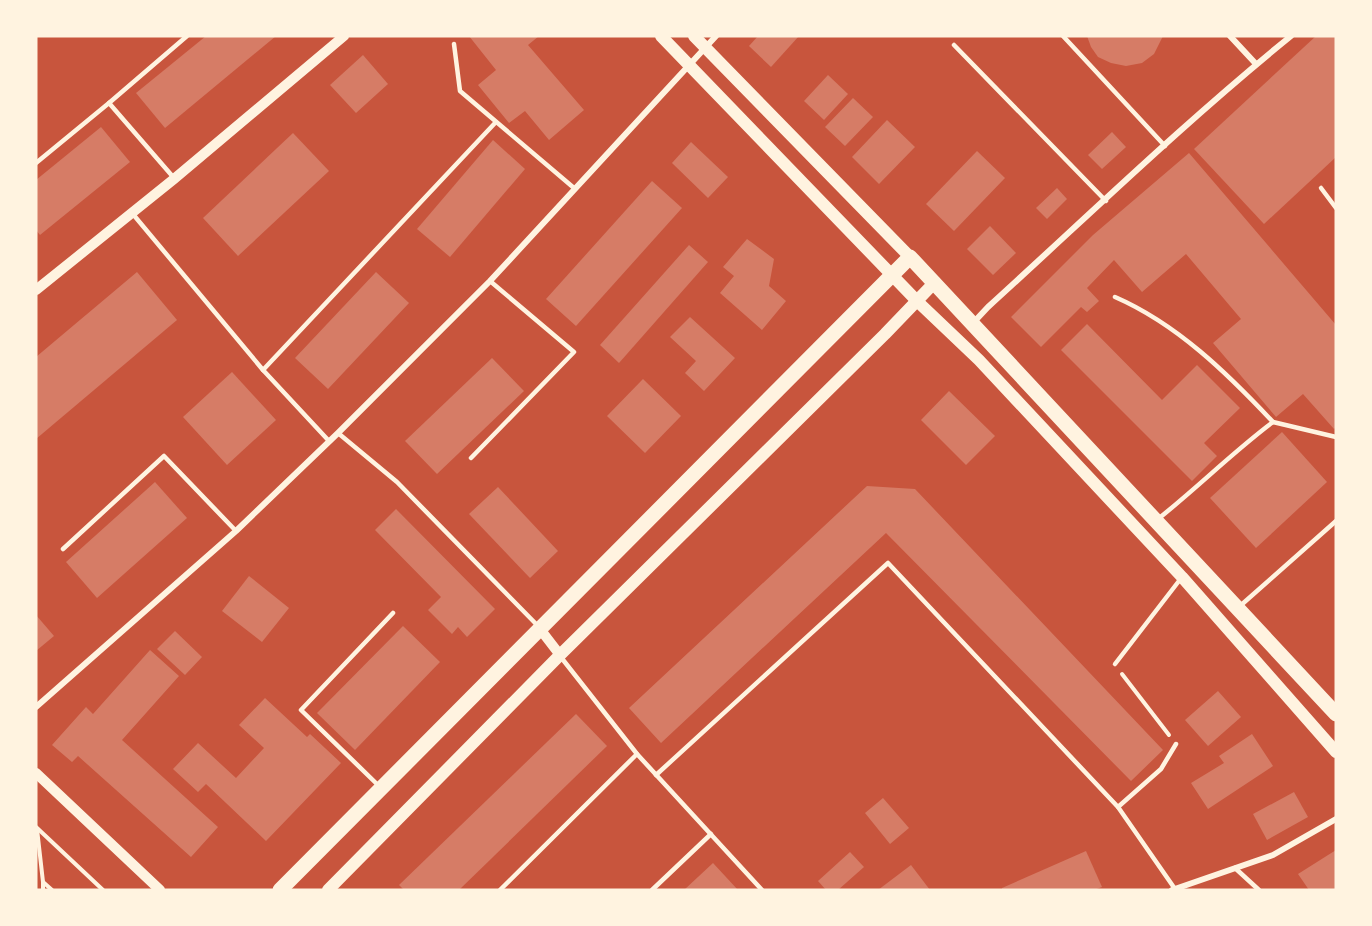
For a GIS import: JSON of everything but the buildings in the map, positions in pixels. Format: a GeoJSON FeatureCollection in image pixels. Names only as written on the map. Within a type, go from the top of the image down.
{"type":"FeatureCollection","features":[{"type":"Feature","properties":{"kind":"highway"},"geometry":{"type":"LineString","coordinates":[[280,890],[910,257],[1336,714]]}},
{"type":"Feature","properties":{"kind":"main road"},"geometry":{"type":"LineString","coordinates":[[662,36],[917,301],[979,360],[1182,577],[1336,752]]}},
{"type":"Feature","properties":{"kind":"main road"},"geometry":{"type":"LineString","coordinates":[[694,36],[910,257]]}},
{"type":"Feature","properties":{"kind":"main road"},"geometry":{"type":"LineString","coordinates":[[328,890],[560,655],[935,282]]}},
{"type":"Feature","properties":{"kind":"street"},"geometry":{"type":"LineString","coordinates":[[36,290],[174,179],[344,36]]}},
{"type":"Feature","properties":{"kind":"street"},"geometry":{"type":"LineString","coordinates":[[36,707],[236,531],[338,433],[490,281],[716,36]]}},
{"type":"Feature","properties":{"kind":"street"},"geometry":{"type":"LineString","coordinates":[[1230,36],[1256,64]]}},
{"type":"Feature","properties":{"kind":"street"},"geometry":{"type":"LineString","coordinates":[[973,324],[988,307],[1165,146],[1256,64],[1291,36]]}},
{"type":"Feature","properties":{"kind":"street"},"geometry":{"type":"LineString","coordinates":[[540,629],[560,655]]}},
{"type":"Feature","properties":{"kind":"street"},"geometry":{"type":"LineString","coordinates":[[36,774],[160,890]]}},
{"type":"Feature","properties":{"kind":"street"},"geometry":{"type":"LineString","coordinates":[[1174,890],[1273,855],[1336,819]]}},
{"type":"Feature","properties":{"kind":"lane"},"geometry":{"type":"LineString","coordinates":[[36,163],[109,104],[187,36]]}},
{"type":"Feature","properties":{"kind":"lane"},"geometry":{"type":"LineString","coordinates":[[1063,36],[1165,146]]}},
{"type":"Feature","properties":{"kind":"lane"},"geometry":{"type":"LineString","coordinates":[[454,44],[460,91],[574,188]]}},
{"type":"Feature","properties":{"kind":"lane"},"geometry":{"type":"LineString","coordinates":[[954,45],[1106,201]]}},
{"type":"Feature","properties":{"kind":"lane"},"geometry":{"type":"LineString","coordinates":[[109,104],[174,179]]}},
{"type":"Feature","properties":{"kind":"lane"},"geometry":{"type":"LineString","coordinates":[[262,370],[495,123]]}},
{"type":"Feature","properties":{"kind":"lane"},"geometry":{"type":"LineString","coordinates":[[1321,189],[1336,208]]}},
{"type":"Feature","properties":{"kind":"lane"},"geometry":{"type":"LineString","coordinates":[[132,213],[262,370],[329,441]]}},
{"type":"Feature","properties":{"kind":"lane"},"geometry":{"type":"LineString","coordinates":[[471,458],[574,351],[490,281]]}},
{"type":"Feature","properties":{"kind":"lane"},"geometry":{"type":"LineString","coordinates":[[1115,297],[1141,308],[1189,343],[1231,377],[1273,422],[1336,437]]}},
{"type":"Feature","properties":{"kind":"lane"},"geometry":{"type":"LineString","coordinates":[[1156,521],[1194,490],[1241,446],[1273,422]]}},
{"type":"Feature","properties":{"kind":"lane"},"geometry":{"type":"LineString","coordinates":[[338,433],[398,482],[540,629]]}},
{"type":"Feature","properties":{"kind":"lane"},"geometry":{"type":"LineString","coordinates":[[63,549],[164,456],[236,531]]}},
{"type":"Feature","properties":{"kind":"lane"},"geometry":{"type":"LineString","coordinates":[[1238,608],[1336,521]]}},
{"type":"Feature","properties":{"kind":"lane"},"geometry":{"type":"LineString","coordinates":[[656,775],[888,563],[1118,807],[1174,890]]}},
{"type":"Feature","properties":{"kind":"lane"},"geometry":{"type":"LineString","coordinates":[[1114,664],[1182,577]]}},
{"type":"Feature","properties":{"kind":"lane"},"geometry":{"type":"LineString","coordinates":[[381,789],[301,710],[393,613]]}},
{"type":"Feature","properties":{"kind":"lane"},"geometry":{"type":"LineString","coordinates":[[560,655],[637,754],[762,890]]}},
{"type":"Feature","properties":{"kind":"lane"},"geometry":{"type":"LineString","coordinates":[[1118,807],[1161,769],[1176,744]]}},
{"type":"Feature","properties":{"kind":"lane"},"geometry":{"type":"LineString","coordinates":[[500,890],[637,754]]}},
{"type":"Feature","properties":{"kind":"lane"},"geometry":{"type":"LineString","coordinates":[[652,890],[711,834]]}},
{"type":"Feature","properties":{"kind":"lane"},"geometry":{"type":"LineString","coordinates":[[1235,868],[1259,890]]}},
{"type":"Feature","properties":{"kind":"path"},"geometry":{"type":"LineString","coordinates":[[1114,664],[1176,744]]}},
{"type":"Feature","properties":{"kind":"path"},"geometry":{"type":"LineString","coordinates":[[36,827],[43,890]]}},
{"type":"Feature","properties":{"kind":"path"},"geometry":{"type":"LineString","coordinates":[[36,827],[103,890]]}},
{"type":"Feature","properties":{"kind":"path"},"geometry":{"type":"LineString","coordinates":[[43,882],[52,890]]}}]}
